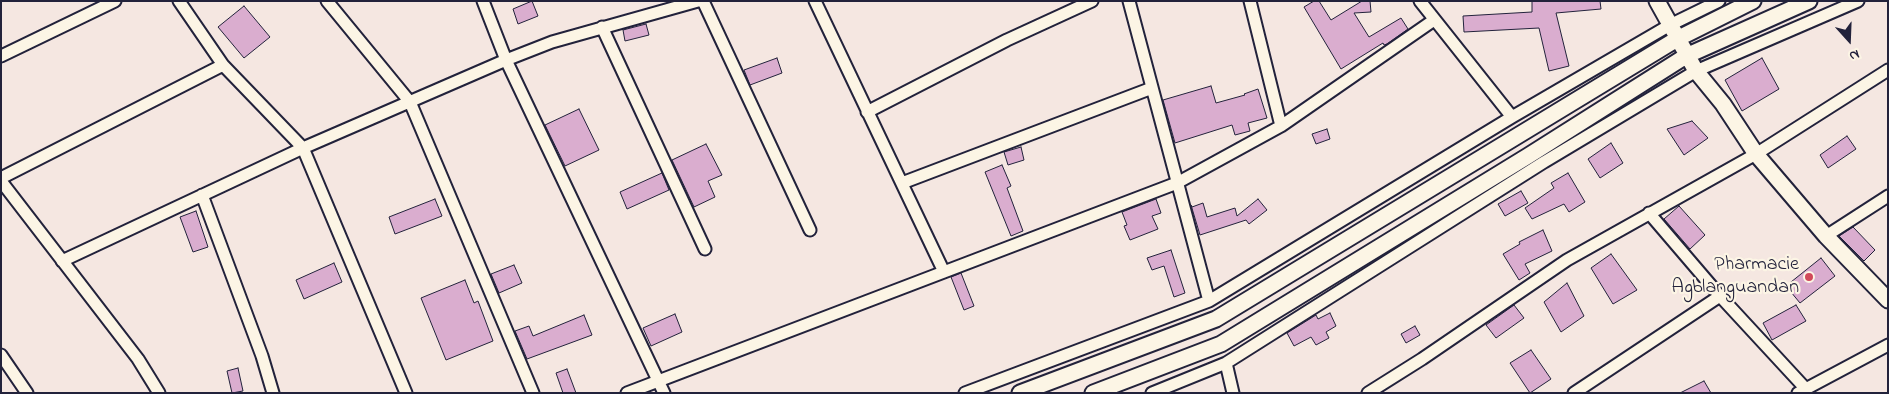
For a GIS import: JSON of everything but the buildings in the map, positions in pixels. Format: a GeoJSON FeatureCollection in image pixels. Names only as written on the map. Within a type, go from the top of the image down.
{"type":"FeatureCollection","features":[{"type":"Feature","properties":{"kind":"street"},"geometry":{"type":"LineString","coordinates":[[1,56],[115,1]]}},
{"type":"Feature","properties":{"kind":"street"},"geometry":{"type":"LineString","coordinates":[[179,1],[223,65],[302,148],[406,393]]}},
{"type":"Feature","properties":{"kind":"street"},"geometry":{"type":"LineString","coordinates":[[327,1],[410,102],[533,393]]}},
{"type":"Feature","properties":{"kind":"street"},"geometry":{"type":"LineString","coordinates":[[483,1],[506,60],[664,393]]}},
{"type":"Feature","properties":{"kind":"street"},"geometry":{"type":"LineString","coordinates":[[62,261],[302,148],[506,60],[552,42],[698,1]]}},
{"type":"Feature","properties":{"kind":"street"},"geometry":{"type":"LineString","coordinates":[[703,1],[810,230]]}},
{"type":"Feature","properties":{"kind":"street"},"geometry":{"type":"LineString","coordinates":[[815,1],[944,272]]}},
{"type":"Feature","properties":{"kind":"street"},"geometry":{"type":"LineString","coordinates":[[867,112],[1007,40],[1092,1]]}},
{"type":"Feature","properties":{"kind":"street"},"geometry":{"type":"LineString","coordinates":[[1129,1],[1209,301]]}},
{"type":"Feature","properties":{"kind":"street"},"geometry":{"type":"LineString","coordinates":[[1250,1],[1281,126]]}},
{"type":"Feature","properties":{"kind":"street"},"geometry":{"type":"LineString","coordinates":[[1420,1],[1512,117]]}},
{"type":"Feature","properties":{"kind":"street"},"geometry":{"type":"LineString","coordinates":[[1657,1],[1686,56],[1723,104],[1756,154],[1826,236],[1888,300]]}},
{"type":"Feature","properties":{"kind":"street"},"geometry":{"type":"LineString","coordinates":[[965,393],[1209,301],[1512,117],[1670,25],[1719,1]]}},
{"type":"Feature","properties":{"kind":"street"},"geometry":{"type":"LineString","coordinates":[[1020,393],[1216,319],[1677,39],[1753,1]]}},
{"type":"Feature","properties":{"kind":"street"},"geometry":{"type":"LineString","coordinates":[[1101,391],[1221,344],[1528,156],[1686,56],[1808,1]]}},
{"type":"Feature","properties":{"kind":"street"},"geometry":{"type":"LineString","coordinates":[[1152,393],[1226,363],[1544,162],[1696,71],[1858,1]]}},
{"type":"Feature","properties":{"kind":"street"},"geometry":{"type":"LineString","coordinates":[[628,393],[1177,183],[1281,126],[1434,20]]}},
{"type":"Feature","properties":{"kind":"street"},"geometry":{"type":"LineString","coordinates":[[602,27],[704,249]]}},
{"type":"Feature","properties":{"kind":"street"},"geometry":{"type":"LineString","coordinates":[[159,393],[138,359],[1,180],[223,65]]}},
{"type":"Feature","properties":{"kind":"street"},"geometry":{"type":"LineString","coordinates":[[1368,393],[1422,359],[1567,260],[1756,154],[1888,70]]}},
{"type":"Feature","properties":{"kind":"street"},"geometry":{"type":"LineString","coordinates":[[902,184],[1152,88]]}},
{"type":"Feature","properties":{"kind":"street"},"geometry":{"type":"LineString","coordinates":[[202,195],[262,356],[273,393]]}},
{"type":"Feature","properties":{"kind":"street"},"geometry":{"type":"LineString","coordinates":[[1826,236],[1888,196]]}},
{"type":"Feature","properties":{"kind":"street"},"geometry":{"type":"LineString","coordinates":[[1649,213],[1801,391],[1888,345]]}},
{"type":"Feature","properties":{"kind":"street"},"geometry":{"type":"LineString","coordinates":[[1574,393],[1720,296]]}},
{"type":"Feature","properties":{"kind":"street"},"geometry":{"type":"LineString","coordinates":[[1,355],[27,393]]}},
{"type":"Feature","properties":{"kind":"street"},"geometry":{"type":"LineString","coordinates":[[1226,363],[1233,393]]}},
{"type":"Feature","properties":{"kind":"place","name":"Pharmacie Agblanguandan"},"geometry":{"type":"Point","coordinates":[1809,277]}}]}
